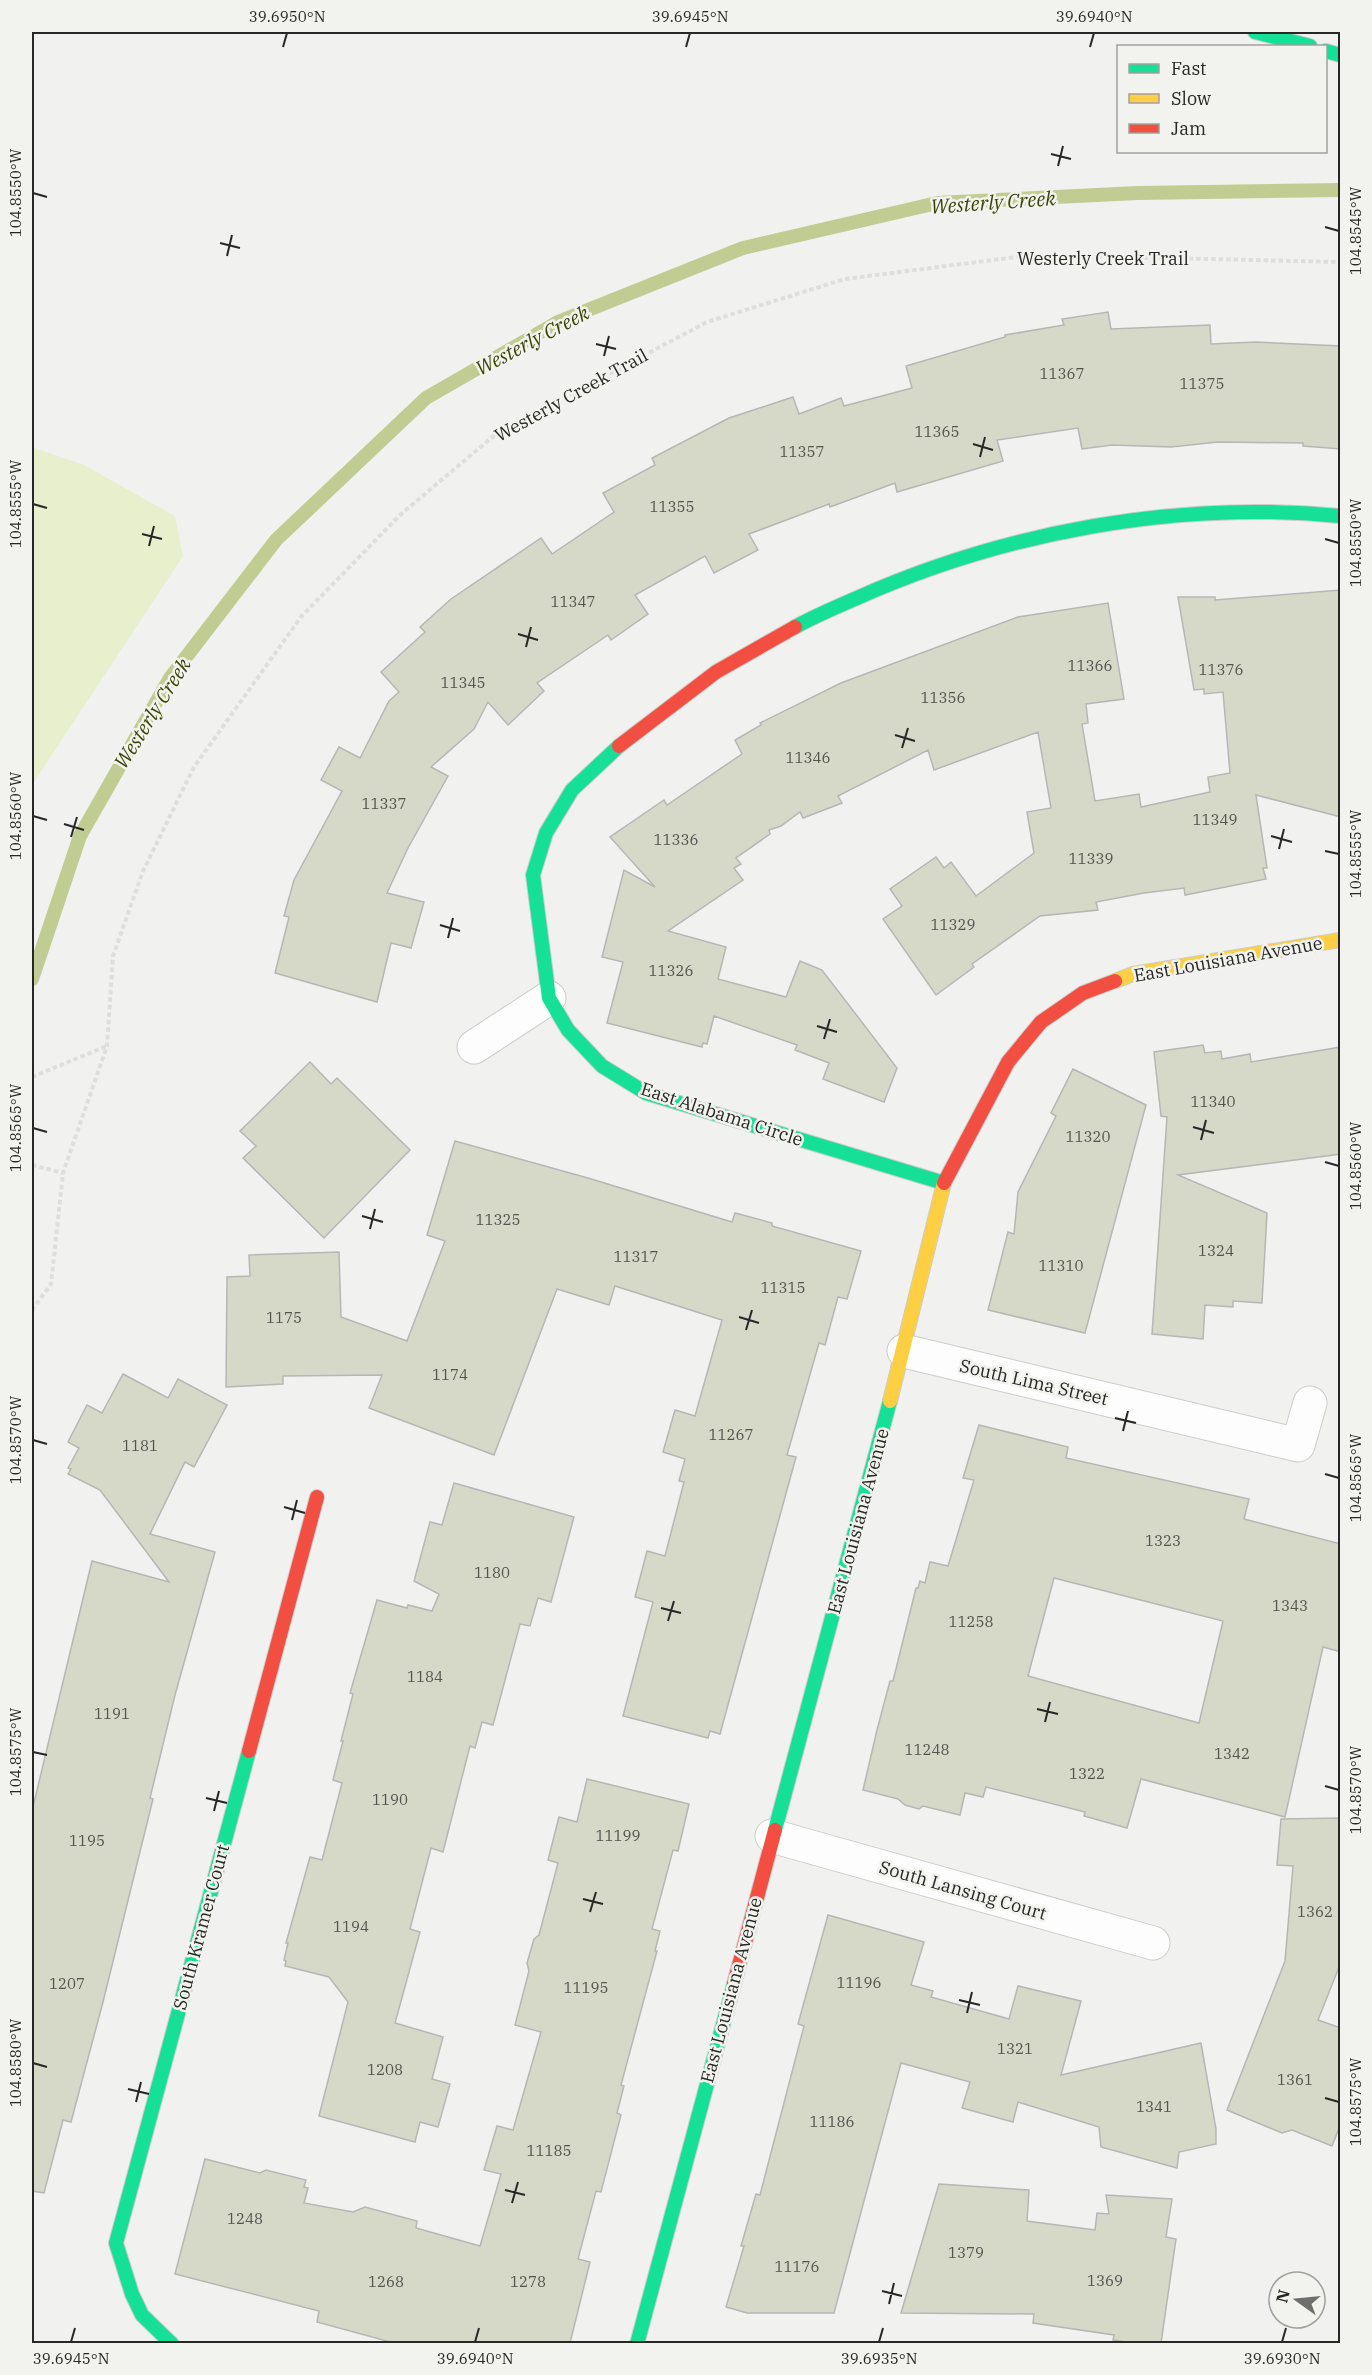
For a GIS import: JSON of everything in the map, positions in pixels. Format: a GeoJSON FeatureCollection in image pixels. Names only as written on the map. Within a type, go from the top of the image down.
{"type":"FeatureCollection","features":[{"type":"Feature","properties":{"kind":"street"},"geometry":{"type":"LineString","coordinates":[[1255,32],[1306,45]]}},
{"type":"Feature","properties":{"kind":"street","name":"East Alabama Circle"},"geometry":{"type":"LineString","coordinates":[[944,1183],[646,1093],[602,1066],[568,1030],[549,998],[533,875],[546,833],[572,790],[612,752],[716,672],[805,621],[899,579],[997,546],[1114,522],[1217,513],[1341,516]]}},
{"type":"Feature","properties":{"kind":"street","name":"East Louisiana Avenue"},"geometry":{"type":"LineString","coordinates":[[637,2343],[904,1351],[944,1183],[1008,1062],[1041,1022],[1083,993],[1133,974],[1341,940]]}},
{"type":"Feature","properties":{"kind":"street"},"geometry":{"type":"LineString","coordinates":[[474,1047],[549,998]]}},
{"type":"Feature","properties":{"kind":"street","name":"South Lima Street"},"geometry":{"type":"LineString","coordinates":[[904,1351],[1298,1445],[1310,1403]]}},
{"type":"Feature","properties":{"kind":"street","name":"South Kramer Court"},"geometry":{"type":"LineString","coordinates":[[172,2343],[142,2315],[132,2294],[116,2243],[317,1497]]}},
{"type":"Feature","properties":{"kind":"street","name":"South Lansing Court"},"geometry":{"type":"LineString","coordinates":[[772,1836],[1153,1943]]}},
{"type":"Feature","properties":{"kind":"path","name":"Westerly Creek Trail"},"geometry":{"type":"LineString","coordinates":[[32,1310],[51,1284],[63,1173],[107,1046],[114,956],[144,871],[194,766],[301,617],[400,515],[496,434],[707,322],[845,279],[1032,255],[1341,262]]}},
{"type":"Feature","properties":{"kind":"path"},"geometry":{"type":"LineString","coordinates":[[32,1077],[107,1046]]}},
{"type":"Feature","properties":{"kind":"path"},"geometry":{"type":"LineString","coordinates":[[32,1165],[63,1173]]}},
{"type":"Feature","properties":{"kind":"green space"},"geometry":{"type":"Polygon","coordinates":[[[32,447],[84,465],[175,516],[183,556],[32,785],[32,447]]]}},
{"type":"Feature","properties":{"kind":"building"},"geometry":{"type":"Polygon","coordinates":[[[1108,312],[1111,329],[1210,325],[1211,344],[1256,342],[1341,346],[1341,449],[1303,446],[1303,443],[1218,442],[1171,447],[1112,445],[1082,449],[1078,428],[997,440],[1003,461],[897,492],[895,483],[830,507],[829,504],[749,534],[758,550],[714,573],[705,556],[635,595],[648,614],[611,640],[608,635],[537,683],[544,691],[508,725],[488,702],[474,729],[431,767],[448,776],[408,848],[387,893],[424,902],[411,948],[391,943],[377,1002],[275,973],[289,917],[284,916],[294,880],[342,791],[321,780],[339,747],[360,758],[389,701],[399,692],[381,672],[425,632],[420,627],[451,599],[541,538],[552,554],[614,512],[603,493],[655,465],[652,458],[729,418],[793,397],[799,414],[841,398],[844,406],[912,388],[906,366],[1005,337],[1005,335],[1064,325],[1062,319],[1108,312]]]}},
{"type":"Feature","properties":{"kind":"building"},"geometry":{"type":"Polygon","coordinates":[[[1341,590],[1341,817],[1256,795],[1267,868],[1263,868],[1266,879],[1185,895],[1184,888],[1144,893],[1096,902],[1098,910],[1040,916],[972,964],[974,967],[936,995],[883,919],[902,906],[890,889],[936,857],[944,868],[951,862],[976,896],[1034,853],[1027,812],[1051,808],[1038,732],[934,770],[928,750],[838,796],[842,803],[803,818],[800,812],[781,826],[769,830],[770,834],[736,858],[741,864],[734,868],[743,880],[668,931],[726,947],[718,979],[786,997],[800,961],[822,970],[897,1068],[884,1102],[823,1079],[829,1063],[795,1050],[797,1045],[714,1016],[707,1044],[703,1043],[702,1047],[607,1023],[623,962],[602,957],[624,870],[655,887],[610,837],[664,800],[667,805],[742,754],[735,740],[761,725],[760,723],[841,683],[1018,617],[1108,603],[1124,699],[1086,704],[1088,723],[1082,724],[1095,801],[1139,794],[1141,807],[1210,792],[1208,777],[1230,773],[1223,692],[1204,694],[1204,689],[1194,690],[1178,597],[1215,597],[1215,600],[1341,590]]]}},
{"type":"Feature","properties":{"kind":"building"},"geometry":{"type":"Polygon","coordinates":[[[1203,1045],[1205,1053],[1221,1051],[1222,1059],[1250,1054],[1251,1062],[1341,1047],[1341,1154],[1178,1175],[1267,1213],[1262,1303],[1233,1301],[1233,1307],[1205,1305],[1203,1339],[1152,1334],[1167,1117],[1161,1116],[1154,1052],[1203,1045]]]}},
{"type":"Feature","properties":{"kind":"building"},"geometry":{"type":"Polygon","coordinates":[[[310,1062],[331,1084],[337,1078],[410,1150],[324,1238],[243,1158],[256,1146],[240,1131],[310,1062]]]}},
{"type":"Feature","properties":{"kind":"building"},"geometry":{"type":"Polygon","coordinates":[[[1073,1069],[1146,1105],[1085,1333],[988,1310],[1008,1232],[1014,1234],[1018,1192],[1056,1116],[1051,1113],[1073,1069]]]}},
{"type":"Feature","properties":{"kind":"building"},"geometry":{"type":"Polygon","coordinates":[[[455,1141],[588,1178],[732,1222],[735,1213],[861,1251],[847,1299],[838,1297],[825,1345],[819,1343],[787,1455],[796,1457],[720,1734],[710,1731],[708,1738],[623,1716],[653,1602],[635,1597],[647,1551],[665,1556],[684,1482],[679,1481],[685,1459],[663,1452],[675,1410],[695,1416],[722,1320],[615,1286],[609,1305],[557,1289],[494,1455],[369,1408],[382,1375],[283,1376],[283,1384],[226,1387],[227,1277],[250,1276],[249,1255],[339,1252],[341,1317],[407,1341],[445,1241],[427,1235],[455,1141]]]}},
{"type":"Feature","properties":{"kind":"building"},"geometry":{"type":"Polygon","coordinates":[[[123,1374],[168,1398],[178,1379],[227,1405],[194,1467],[185,1462],[150,1534],[215,1552],[175,1695],[150,1798],[153,1799],[71,2122],[63,2120],[44,2193],[32,2191],[32,1811],[92,1561],[169,1582],[100,1490],[68,1474],[71,1469],[68,1468],[79,1448],[68,1442],[87,1405],[102,1413],[123,1374]]]}},
{"type":"Feature","properties":{"kind":"building"},"geometry":{"type":"Polygon","coordinates":[[[979,1425],[1068,1447],[1066,1458],[1249,1499],[1244,1519],[1341,1544],[1341,1652],[1323,1647],[1285,1817],[1141,1779],[1127,1828],[1084,1816],[1085,1812],[986,1787],[983,1797],[965,1793],[960,1815],[923,1806],[919,1809],[905,1805],[898,1799],[863,1790],[916,1588],[920,1581],[925,1583],[930,1562],[948,1566],[974,1480],[963,1478],[979,1425]],[[1054,1578],[1028,1676],[1199,1723],[1223,1621],[1054,1578]]]}},
{"type":"Feature","properties":{"kind":"building"},"geometry":{"type":"Polygon","coordinates":[[[454,1483],[574,1517],[551,1602],[538,1598],[530,1626],[520,1624],[493,1725],[482,1722],[475,1748],[470,1746],[443,1852],[431,1848],[410,1929],[420,1932],[395,2023],[443,2037],[432,2079],[450,2084],[438,2127],[420,2122],[415,2142],[319,2116],[348,2002],[329,1977],[285,1966],[286,1961],[284,1960],[288,1943],[286,1943],[310,1857],[322,1860],[342,1783],[333,1780],[353,1694],[350,1693],[377,1600],[407,1608],[408,1605],[432,1611],[439,1594],[414,1581],[430,1522],[442,1525],[454,1483]]]}},
{"type":"Feature","properties":{"kind":"building"},"geometry":{"type":"Polygon","coordinates":[[[587,1779],[689,1804],[678,1851],[673,1850],[652,1929],[660,1931],[655,1951],[657,1951],[621,2085],[624,2086],[617,2113],[621,2115],[601,2192],[596,2191],[578,2259],[590,2262],[570,2343],[394,2343],[317,2322],[319,2311],[175,2274],[205,2159],[260,2173],[266,2170],[306,2180],[304,2187],[308,2188],[304,2203],[353,2212],[365,2207],[417,2221],[416,2228],[480,2246],[501,2174],[484,2170],[497,2126],[513,2130],[541,2032],[515,2025],[529,1971],[527,1963],[534,1939],[539,1935],[558,1863],[548,1860],[559,1817],[577,1822],[587,1779]]]}},
{"type":"Feature","properties":{"kind":"building"},"geometry":{"type":"Polygon","coordinates":[[[1341,1818],[1341,1962],[1318,2020],[1341,2028],[1341,2123],[1332,2146],[1292,2130],[1282,2133],[1227,2110],[1285,1961],[1293,1866],[1277,1865],[1281,1819],[1341,1818]]]}},
{"type":"Feature","properties":{"kind":"building"},"geometry":{"type":"Polygon","coordinates":[[[828,1915],[924,1942],[911,1985],[933,1991],[931,1997],[1009,2019],[1018,1986],[1081,2001],[1061,2075],[1201,2043],[1216,2129],[1216,2144],[1179,2152],[1177,2168],[1101,2147],[1099,2127],[1018,2102],[1013,2122],[962,2108],[970,2082],[901,2063],[834,2313],[747,2313],[726,2307],[756,2194],[760,2195],[804,2026],[798,2024],[828,1915]]]}},
{"type":"Feature","properties":{"kind":"building"},"geometry":{"type":"Polygon","coordinates":[[[939,2184],[1029,2190],[1027,2221],[1095,2230],[1097,2213],[1109,2214],[1106,2195],[1172,2199],[1166,2237],[1176,2239],[1161,2343],[1113,2340],[1114,2335],[1033,2323],[1034,2314],[901,2313],[939,2184]]]}},
{"type":"Feature","properties":{"kind":"waterway","name":"Westerly Creek"},"geometry":{"type":"LineString","coordinates":[[32,979],[80,836],[170,678],[276,540],[426,398],[558,322],[743,248],[937,203],[1137,193],[1340,190]]}},
{"type":"Feature","properties":{"kind":"traffic: fast"},"geometry":{"type":"LineString","coordinates":[[1255,32],[1306,45]]}},
{"type":"Feature","properties":{"kind":"traffic: fast"},"geometry":{"type":"LineString","coordinates":[[1327,51],[1340,55]]}},
{"type":"Feature","properties":{"kind":"traffic: fast"},"geometry":{"type":"LineString","coordinates":[[795,627],[914,575],[972,555],[1093,526],[1217,513],[1279,512],[1340,516]]}},
{"type":"Feature","properties":{"kind":"traffic: fast"},"geometry":{"type":"LineString","coordinates":[[619,746],[572,790],[546,833],[533,875],[549,998],[568,1030],[602,1066],[646,1093],[944,1183]]}},
{"type":"Feature","properties":{"kind":"traffic: fast"},"geometry":{"type":"LineString","coordinates":[[775,1830],[890,1401]]}},
{"type":"Feature","properties":{"kind":"traffic: fast"},"geometry":{"type":"LineString","coordinates":[[172,2344],[142,2315],[132,2294],[116,2243],[249,1751]]}},
{"type":"Feature","properties":{"kind":"traffic: fast"},"geometry":{"type":"LineString","coordinates":[[637,2344],[734,1984]]}},
{"type":"Feature","properties":{"kind":"traffic: slow"},"geometry":{"type":"LineString","coordinates":[[1115,981],[1133,974],[1340,940]]}},
{"type":"Feature","properties":{"kind":"traffic: slow"},"geometry":{"type":"LineString","coordinates":[[890,1401],[944,1183]]}},
{"type":"Feature","properties":{"kind":"traffic: jam"},"geometry":{"type":"LineString","coordinates":[[619,746],[716,672],[795,627]]}},
{"type":"Feature","properties":{"kind":"traffic: jam"},"geometry":{"type":"LineString","coordinates":[[944,1183],[1008,1062],[1041,1022],[1083,993],[1115,981]]}},
{"type":"Feature","properties":{"kind":"traffic: jam"},"geometry":{"type":"LineString","coordinates":[[249,1751],[317,1497]]}},
{"type":"Feature","properties":{"kind":"traffic: jam"},"geometry":{"type":"LineString","coordinates":[[734,1984],[775,1830]]}}]}
